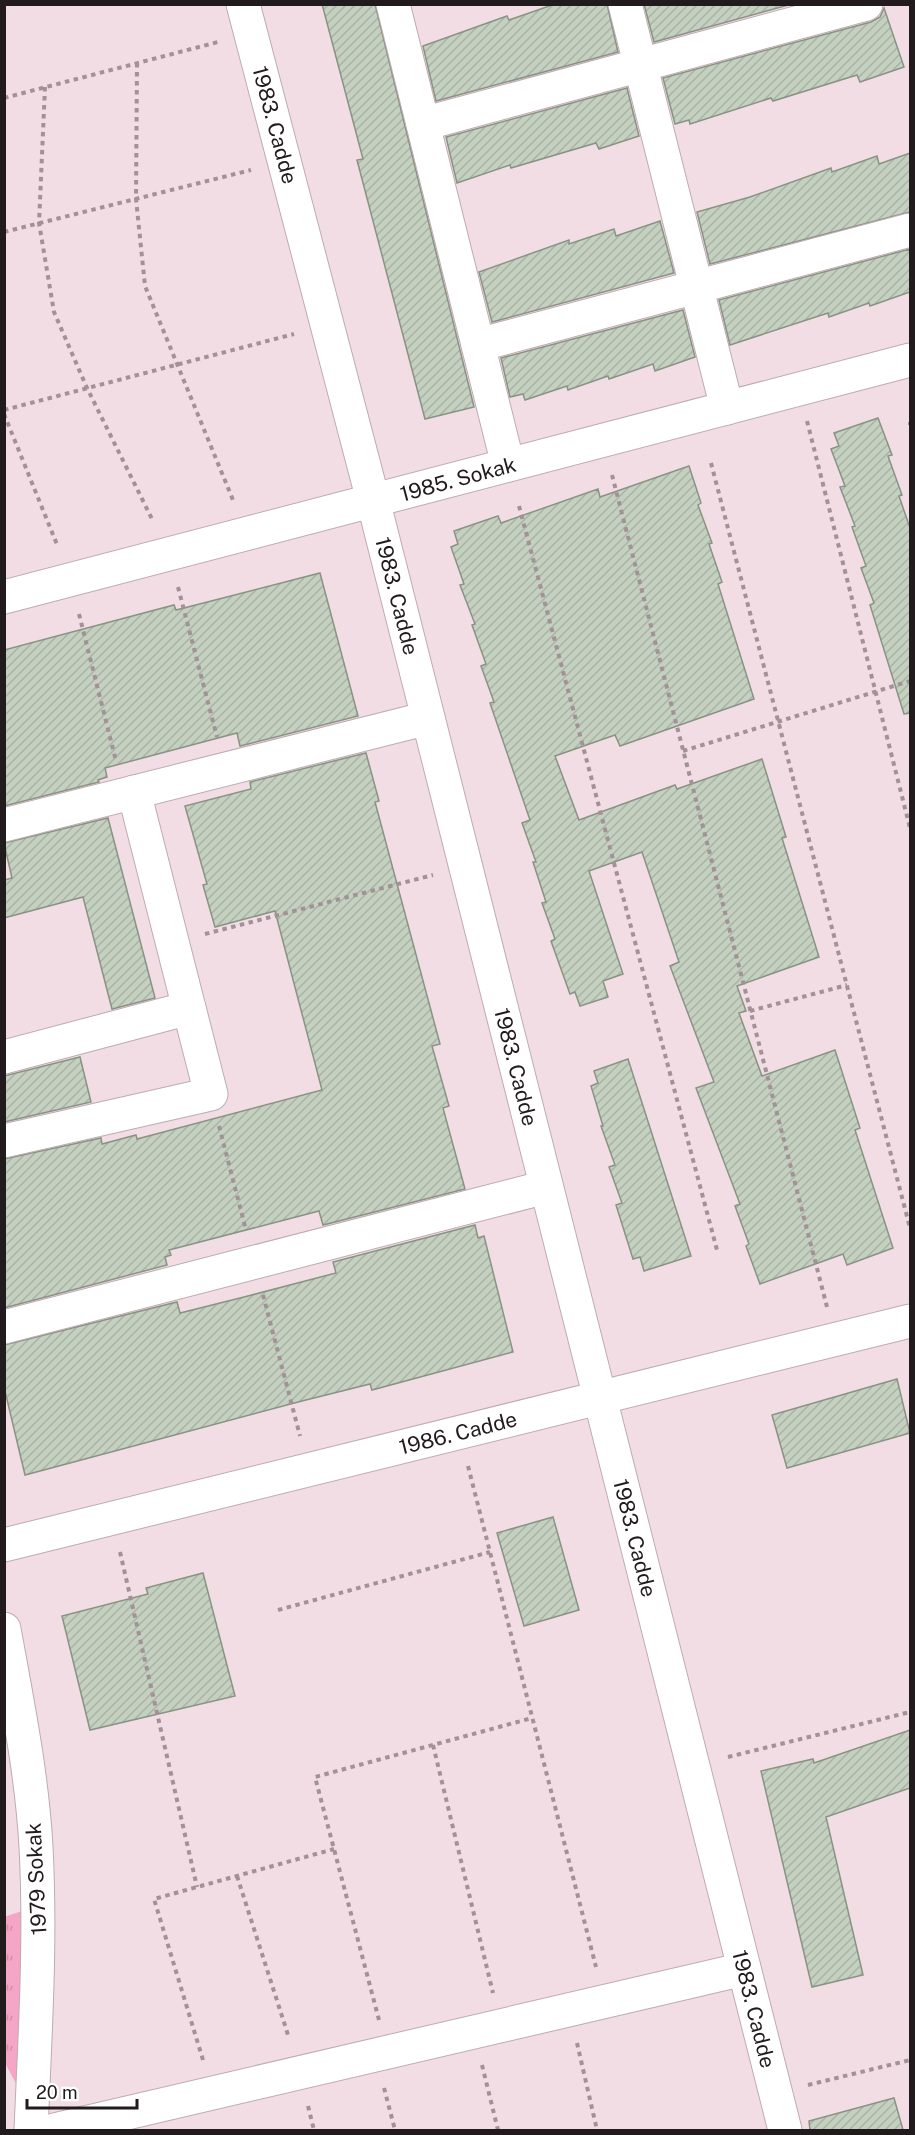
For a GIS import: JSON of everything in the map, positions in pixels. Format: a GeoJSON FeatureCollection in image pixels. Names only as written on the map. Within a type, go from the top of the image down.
{"type":"FeatureCollection","features":[{"type":"Feature","properties":{"kind":"street"},"geometry":{"type":"LineString","coordinates":[[393,4],[508,465]]}},
{"type":"Feature","properties":{"kind":"street"},"geometry":{"type":"LineString","coordinates":[[625,4],[727,408]]}},
{"type":"Feature","properties":{"kind":"street"},"geometry":{"type":"LineString","coordinates":[[423,124],[866,4]]}},
{"type":"Feature","properties":{"kind":"street","name":"1983. Cadde"},"geometry":{"type":"LineString","coordinates":[[247,19],[373,501],[784,2130]]}},
{"type":"Feature","properties":{"kind":"street"},"geometry":{"type":"LineString","coordinates":[[478,345],[910,230]]}},
{"type":"Feature","properties":{"kind":"street","name":"1985. Sokak"},"geometry":{"type":"LineString","coordinates":[[4,597],[910,360]]}},
{"type":"Feature","properties":{"kind":"street"},"geometry":{"type":"LineString","coordinates":[[4,825],[428,718]]}},
{"type":"Feature","properties":{"kind":"street"},"geometry":{"type":"LineString","coordinates":[[4,1141],[211,1094],[134,792]]}},
{"type":"Feature","properties":{"kind":"street"},"geometry":{"type":"LineString","coordinates":[[4,1057],[189,1008]]}},
{"type":"Feature","properties":{"kind":"street"},"geometry":{"type":"LineString","coordinates":[[4,1327],[546,1187]]}},
{"type":"Feature","properties":{"kind":"street","name":"1986. Cadde"},"geometry":{"type":"LineString","coordinates":[[4,1545],[910,1321]]}},
{"type":"Feature","properties":{"kind":"street","name":"1979 Sokak"},"geometry":{"type":"LineString","coordinates":[[4,1629],[23,1733],[36,1845],[39,1936],[31,2130]]}},
{"type":"Feature","properties":{"kind":"street"},"geometry":{"type":"LineString","coordinates":[[54,2130],[744,1969]]}},
{"type":"Feature","properties":{"kind":"path"},"geometry":{"type":"LineString","coordinates":[[4,98],[137,63],[247,19]]}},
{"type":"Feature","properties":{"kind":"path"},"geometry":{"type":"LineString","coordinates":[[137,63],[136,199],[145,286],[247,533]]}},
{"type":"Feature","properties":{"kind":"path"},"geometry":{"type":"LineString","coordinates":[[45,87],[39,223],[54,312],[87,388],[169,554],[225,770]]}},
{"type":"Feature","properties":{"kind":"path"},"geometry":{"type":"LineString","coordinates":[[4,232],[284,162]]}},
{"type":"Feature","properties":{"kind":"path"},"geometry":{"type":"LineString","coordinates":[[4,410],[327,325]]}},
{"type":"Feature","properties":{"kind":"path"},"geometry":{"type":"LineString","coordinates":[[799,389],[910,828]]}},
{"type":"Feature","properties":{"kind":"path"},"geometry":{"type":"LineString","coordinates":[[603,441],[836,1340]]}},
{"type":"Feature","properties":{"kind":"path"},"geometry":{"type":"LineString","coordinates":[[711,464],[910,1228]]}},
{"type":"Feature","properties":{"kind":"path"},"geometry":{"type":"LineString","coordinates":[[519,506],[717,1250]]}},
{"type":"Feature","properties":{"kind":"path"},"geometry":{"type":"LineString","coordinates":[[683,751],[910,681]]}},
{"type":"Feature","properties":{"kind":"path"},"geometry":{"type":"LineString","coordinates":[[172,942],[465,867]]}},
{"type":"Feature","properties":{"kind":"path"},"geometry":{"type":"LineString","coordinates":[[750,1011],[847,985]]}},
{"type":"Feature","properties":{"kind":"path"},"geometry":{"type":"LineString","coordinates":[[460,1433],[605,2001]]}},
{"type":"Feature","properties":{"kind":"path"},"geometry":{"type":"LineString","coordinates":[[112,1519],[197,1887]]}},
{"type":"Feature","properties":{"kind":"path"},"geometry":{"type":"LineString","coordinates":[[278,1610],[490,1552]]}},
{"type":"Feature","properties":{"kind":"path"},"geometry":{"type":"LineString","coordinates":[[692,1765],[910,1712]]}},
{"type":"Feature","properties":{"kind":"path"},"geometry":{"type":"LineString","coordinates":[[395,2130],[382,2054],[315,1777],[532,1718]]}},
{"type":"Feature","properties":{"kind":"path"},"geometry":{"type":"LineString","coordinates":[[433,1745],[487,2029],[498,2130]]}},
{"type":"Feature","properties":{"kind":"path"},"geometry":{"type":"LineString","coordinates":[[213,2093],[154,1899],[334,1849]]}},
{"type":"Feature","properties":{"kind":"path"},"geometry":{"type":"LineString","coordinates":[[237,1876],[300,2073],[314,2130]]}},
{"type":"Feature","properties":{"kind":"path"},"geometry":{"type":"LineString","coordinates":[[570,2010],[597,2130]]}},
{"type":"Feature","properties":{"kind":"path"},"geometry":{"type":"LineString","coordinates":[[775,2092],[910,2060]]}},
{"type":"Feature","properties":{"kind":"green space"},"geometry":{"type":"Polygon","coordinates":[[[22,1911],[20,2091],[5,2063],[4,1917],[22,1911]]]}},
{"type":"Feature","properties":{"kind":"building"},"geometry":{"type":"Polygon","coordinates":[[[322,4],[375,4],[474,407],[425,419],[357,160],[363,159],[322,4]]]}},
{"type":"Feature","properties":{"kind":"building"},"geometry":{"type":"Polygon","coordinates":[[[555,4],[607,4],[618,52],[436,101],[423,46],[507,16],[509,20],[555,4]]]}},
{"type":"Feature","properties":{"kind":"building"},"geometry":{"type":"Polygon","coordinates":[[[644,4],[792,4],[654,42],[644,4]]]}},
{"type":"Feature","properties":{"kind":"building"},"geometry":{"type":"Polygon","coordinates":[[[884,8],[904,67],[860,82],[857,75],[773,101],[771,98],[690,124],[689,120],[675,124],[663,78],[871,22],[880,17],[884,8]]]}},
{"type":"Feature","properties":{"kind":"building"},"geometry":{"type":"Polygon","coordinates":[[[627,88],[639,136],[599,149],[596,143],[511,168],[510,165],[457,183],[446,137],[627,88]]]}},
{"type":"Feature","properties":{"kind":"building"},"geometry":{"type":"Polygon","coordinates":[[[910,153],[910,212],[710,264],[697,212],[750,197],[831,168],[832,172],[877,156],[879,164],[910,153]]]}},
{"type":"Feature","properties":{"kind":"building"},"geometry":{"type":"Polygon","coordinates":[[[660,221],[674,273],[492,322],[479,272],[569,240],[569,244],[614,229],[616,236],[660,221]]]}},
{"type":"Feature","properties":{"kind":"building"},"geometry":{"type":"Polygon","coordinates":[[[910,249],[910,292],[829,317],[828,313],[730,345],[719,300],[910,249]]]}},
{"type":"Feature","properties":{"kind":"building"},"geometry":{"type":"Polygon","coordinates":[[[683,310],[695,357],[655,371],[653,364],[609,379],[608,376],[568,390],[567,386],[525,400],[523,394],[510,397],[501,358],[683,310]]]}},
{"type":"Feature","properties":{"kind":"building"},"geometry":{"type":"Polygon","coordinates":[[[878,418],[892,455],[888,456],[902,495],[899,496],[910,528],[910,713],[904,714],[870,605],[874,603],[861,568],[866,566],[852,527],[855,526],[840,487],[845,486],[831,449],[839,446],[834,433],[878,418]]]}},
{"type":"Feature","properties":{"kind":"building"},"geometry":{"type":"Polygon","coordinates":[[[689,466],[701,503],[698,505],[712,543],[709,544],[722,582],[718,584],[754,699],[620,746],[615,735],[555,756],[579,820],[675,785],[677,789],[762,759],[786,837],[782,838],[819,957],[737,986],[746,1011],[739,1013],[762,1076],[835,1050],[860,1128],[855,1130],[893,1248],[847,1265],[843,1254],[760,1284],[735,1206],[740,1204],[696,1088],[714,1082],[670,966],[679,962],[642,852],[589,871],[623,974],[603,981],[608,997],[580,1006],[575,992],[570,994],[551,941],[555,939],[542,903],[546,902],[533,862],[536,862],[522,823],[530,820],[490,703],[494,702],[481,666],[486,664],[472,625],[475,624],[460,585],[464,584],[451,547],[458,544],[454,531],[498,516],[501,523],[598,489],[600,497],[689,466]]]}},
{"type":"Feature","properties":{"kind":"building"},"geometry":{"type":"Polygon","coordinates":[[[320,573],[358,716],[240,746],[237,733],[105,768],[107,777],[98,780],[99,782],[4,806],[4,650],[174,605],[176,610],[320,573]]]}},
{"type":"Feature","properties":{"kind":"building"},"geometry":{"type":"Polygon","coordinates":[[[366,753],[379,801],[375,802],[440,1044],[432,1046],[449,1106],[443,1108],[465,1189],[323,1225],[319,1211],[169,1250],[171,1255],[165,1257],[167,1265],[4,1308],[4,1159],[101,1138],[102,1144],[136,1135],[137,1139],[322,1090],[275,911],[215,927],[203,885],[207,884],[185,806],[251,789],[250,782],[366,753]]]}},
{"type":"Feature","properties":{"kind":"building"},"geometry":{"type":"Polygon","coordinates":[[[108,818],[155,998],[112,1009],[83,897],[4,918],[4,880],[12,878],[4,843],[108,818]]]}},
{"type":"Feature","properties":{"kind":"building"},"geometry":{"type":"Polygon","coordinates":[[[80,1057],[91,1102],[4,1122],[4,1076],[80,1057]]]}},
{"type":"Feature","properties":{"kind":"building"},"geometry":{"type":"Polygon","coordinates":[[[628,1059],[691,1256],[644,1271],[640,1257],[633,1259],[616,1205],[622,1203],[609,1167],[615,1165],[601,1126],[603,1126],[591,1086],[598,1083],[594,1071],[628,1059]]]}},
{"type":"Feature","properties":{"kind":"building"},"geometry":{"type":"Polygon","coordinates":[[[475,1225],[478,1238],[484,1236],[513,1352],[372,1390],[370,1384],[302,1401],[25,1475],[4,1387],[4,1345],[177,1302],[180,1313],[244,1297],[336,1273],[333,1262],[475,1225]]]}},
{"type":"Feature","properties":{"kind":"building"},"geometry":{"type":"Polygon","coordinates":[[[897,1379],[910,1433],[787,1468],[772,1415],[897,1379]]]}},
{"type":"Feature","properties":{"kind":"building"},"geometry":{"type":"Polygon","coordinates":[[[553,1517],[579,1610],[524,1626],[497,1533],[553,1517]]]}},
{"type":"Feature","properties":{"kind":"building"},"geometry":{"type":"Polygon","coordinates":[[[203,1573],[235,1696],[90,1730],[62,1616],[148,1594],[146,1588],[203,1573]]]}},
{"type":"Feature","properties":{"kind":"building"},"geometry":{"type":"Polygon","coordinates":[[[910,1730],[910,1788],[826,1817],[863,1975],[812,1987],[761,1771],[813,1759],[814,1763],[910,1730]]]}},
{"type":"Feature","properties":{"kind":"building"},"geometry":{"type":"Polygon","coordinates":[[[894,2098],[903,2130],[810,2130],[809,2121],[894,2098]]]}}]}
